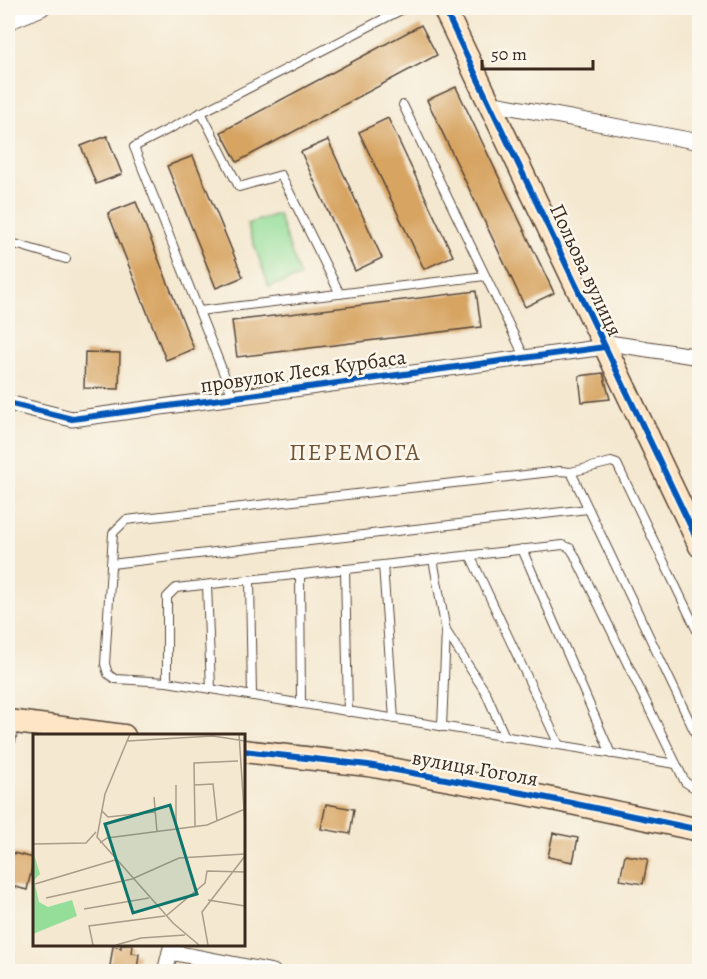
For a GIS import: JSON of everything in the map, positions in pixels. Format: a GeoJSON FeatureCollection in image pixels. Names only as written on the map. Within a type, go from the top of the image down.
{"type":"FeatureCollection","features":[{"type":"Feature","properties":{"kind":"street"},"geometry":{"type":"LineString","coordinates":[[8,22],[42,8]]}},
{"type":"Feature","properties":{"kind":"street","name":"Польова вулиця"},"geometry":{"type":"LineString","coordinates":[[444,8],[699,546]]}},
{"type":"Feature","properties":{"kind":"street"},"geometry":{"type":"LineString","coordinates":[[489,103],[699,142]]}},
{"type":"Feature","properties":{"kind":"street","name":"провулок Леся Курбаса"},"geometry":{"type":"LineString","coordinates":[[8,403],[72,419],[525,358],[603,345],[699,357]]}},
{"type":"Feature","properties":{"kind":"street"},"geometry":{"type":"LineString","coordinates":[[9,727],[98,734]]}},
{"type":"Feature","properties":{"kind":"street","name":"вулиця Гоголя"},"geometry":{"type":"LineString","coordinates":[[244,751],[380,767],[528,794],[699,830]]}},
{"type":"Feature","properties":{"kind":"street"},"geometry":{"type":"LineString","coordinates":[[165,972],[171,949],[273,972]]}},
{"type":"Feature","properties":{"kind":"lane"},"geometry":{"type":"LineString","coordinates":[[233,397],[134,147],[405,8]]}},
{"type":"Feature","properties":{"kind":"lane"},"geometry":{"type":"LineString","coordinates":[[403,105],[525,358]]}},
{"type":"Feature","properties":{"kind":"lane"},"geometry":{"type":"LineString","coordinates":[[201,112],[239,187],[281,176],[340,294]]}},
{"type":"Feature","properties":{"kind":"lane"},"geometry":{"type":"LineString","coordinates":[[8,242],[66,259]]}},
{"type":"Feature","properties":{"kind":"lane"},"geometry":{"type":"LineString","coordinates":[[199,311],[485,276]]}},
{"type":"Feature","properties":{"kind":"lane"},"geometry":{"type":"LineString","coordinates":[[676,764],[167,681],[115,679],[108,674],[105,664],[113,533],[126,520],[560,471],[571,472],[611,462],[617,464],[699,638]]}},
{"type":"Feature","properties":{"kind":"lane"},"geometry":{"type":"LineString","coordinates":[[571,472],[699,743]]}},
{"type":"Feature","properties":{"kind":"lane"},"geometry":{"type":"LineString","coordinates":[[111,564],[588,509]]}},
{"type":"Feature","properties":{"kind":"lane"},"geometry":{"type":"LineString","coordinates":[[167,681],[167,597],[176,588],[563,544],[570,548],[685,782],[693,787],[699,786]]}},
{"type":"Feature","properties":{"kind":"lane"},"geometry":{"type":"LineString","coordinates":[[522,549],[611,753]]}},
{"type":"Feature","properties":{"kind":"lane"},"geometry":{"type":"LineString","coordinates":[[470,555],[559,745]]}},
{"type":"Feature","properties":{"kind":"lane"},"geometry":{"type":"LineString","coordinates":[[433,559],[446,631],[442,727]]}},
{"type":"Feature","properties":{"kind":"lane"},"geometry":{"type":"LineString","coordinates":[[383,565],[394,719]]}},
{"type":"Feature","properties":{"kind":"lane"},"geometry":{"type":"LineString","coordinates":[[345,569],[348,712]]}},
{"type":"Feature","properties":{"kind":"lane"},"geometry":{"type":"LineString","coordinates":[[300,574],[301,704]]}},
{"type":"Feature","properties":{"kind":"lane"},"geometry":{"type":"LineString","coordinates":[[250,580],[252,696]]}},
{"type":"Feature","properties":{"kind":"lane"},"geometry":{"type":"LineString","coordinates":[[207,585],[211,689]]}},
{"type":"Feature","properties":{"kind":"lane"},"geometry":{"type":"LineString","coordinates":[[446,631],[486,693],[505,737]]}},
{"type":"Feature","properties":{"kind":"green space"},"geometry":{"type":"Polygon","coordinates":[[[278,214],[300,277],[269,287],[247,224],[278,214]]]}},
{"type":"Feature","properties":{"kind":"building"},"geometry":{"type":"Polygon","coordinates":[[[421,25],[437,55],[237,162],[221,132],[421,25]]]}},
{"type":"Feature","properties":{"kind":"building"},"geometry":{"type":"Polygon","coordinates":[[[456,87],[554,293],[525,307],[427,100],[456,87]]]}},
{"type":"Feature","properties":{"kind":"building"},"geometry":{"type":"Polygon","coordinates":[[[388,118],[453,256],[424,269],[359,132],[388,118]]]}},
{"type":"Feature","properties":{"kind":"building"},"geometry":{"type":"Polygon","coordinates":[[[107,136],[122,174],[96,184],[81,146],[107,136]]]}},
{"type":"Feature","properties":{"kind":"building"},"geometry":{"type":"Polygon","coordinates":[[[328,140],[382,258],[355,271],[301,152],[328,140]]]}},
{"type":"Feature","properties":{"kind":"building"},"geometry":{"type":"Polygon","coordinates":[[[193,156],[243,277],[216,288],[167,166],[193,156]]]}},
{"type":"Feature","properties":{"kind":"building"},"geometry":{"type":"Polygon","coordinates":[[[136,202],[194,349],[166,360],[108,213],[136,202]]]}},
{"type":"Feature","properties":{"kind":"building"},"geometry":{"type":"Polygon","coordinates":[[[476,291],[481,327],[237,357],[232,321],[476,291]]]}},
{"type":"Feature","properties":{"kind":"building"},"geometry":{"type":"Polygon","coordinates":[[[85,352],[120,353],[119,389],[84,388],[85,352]]]}},
{"type":"Feature","properties":{"kind":"building"},"geometry":{"type":"Polygon","coordinates":[[[603,373],[610,399],[582,402],[579,376],[603,373]]]}},
{"type":"Feature","properties":{"kind":"building"},"geometry":{"type":"Polygon","coordinates":[[[326,804],[354,809],[350,834],[321,829],[326,804]]]}},
{"type":"Feature","properties":{"kind":"building"},"geometry":{"type":"Polygon","coordinates":[[[553,833],[578,838],[573,862],[548,857],[553,833]]]}},
{"type":"Feature","properties":{"kind":"building"},"geometry":{"type":"Polygon","coordinates":[[[13,853],[33,858],[27,890],[8,885],[13,853]]]}},
{"type":"Feature","properties":{"kind":"building"},"geometry":{"type":"Polygon","coordinates":[[[625,855],[648,859],[643,884],[620,880],[625,855]]]}},
{"type":"Feature","properties":{"kind":"building"},"geometry":{"type":"Polygon","coordinates":[[[113,946],[121,948],[121,946],[133,946],[132,953],[139,954],[137,970],[110,966],[113,946]]]}},
{"type":"Feature","properties":{"kind":"cycle path"},"geometry":{"type":"LineString","coordinates":[[444,8],[700,546]]}},
{"type":"Feature","properties":{"kind":"cycle path"},"geometry":{"type":"LineString","coordinates":[[8,403],[72,419],[605,347]]}},
{"type":"Feature","properties":{"kind":"cycle path"},"geometry":{"type":"LineString","coordinates":[[244,751],[368,765],[528,794],[700,830]]}},
{"type":"Feature","properties":{"kind":"district","name":"ПЕРЕМОГА"},"geometry":{"type":"Point","coordinates":[355,452]}}]}
